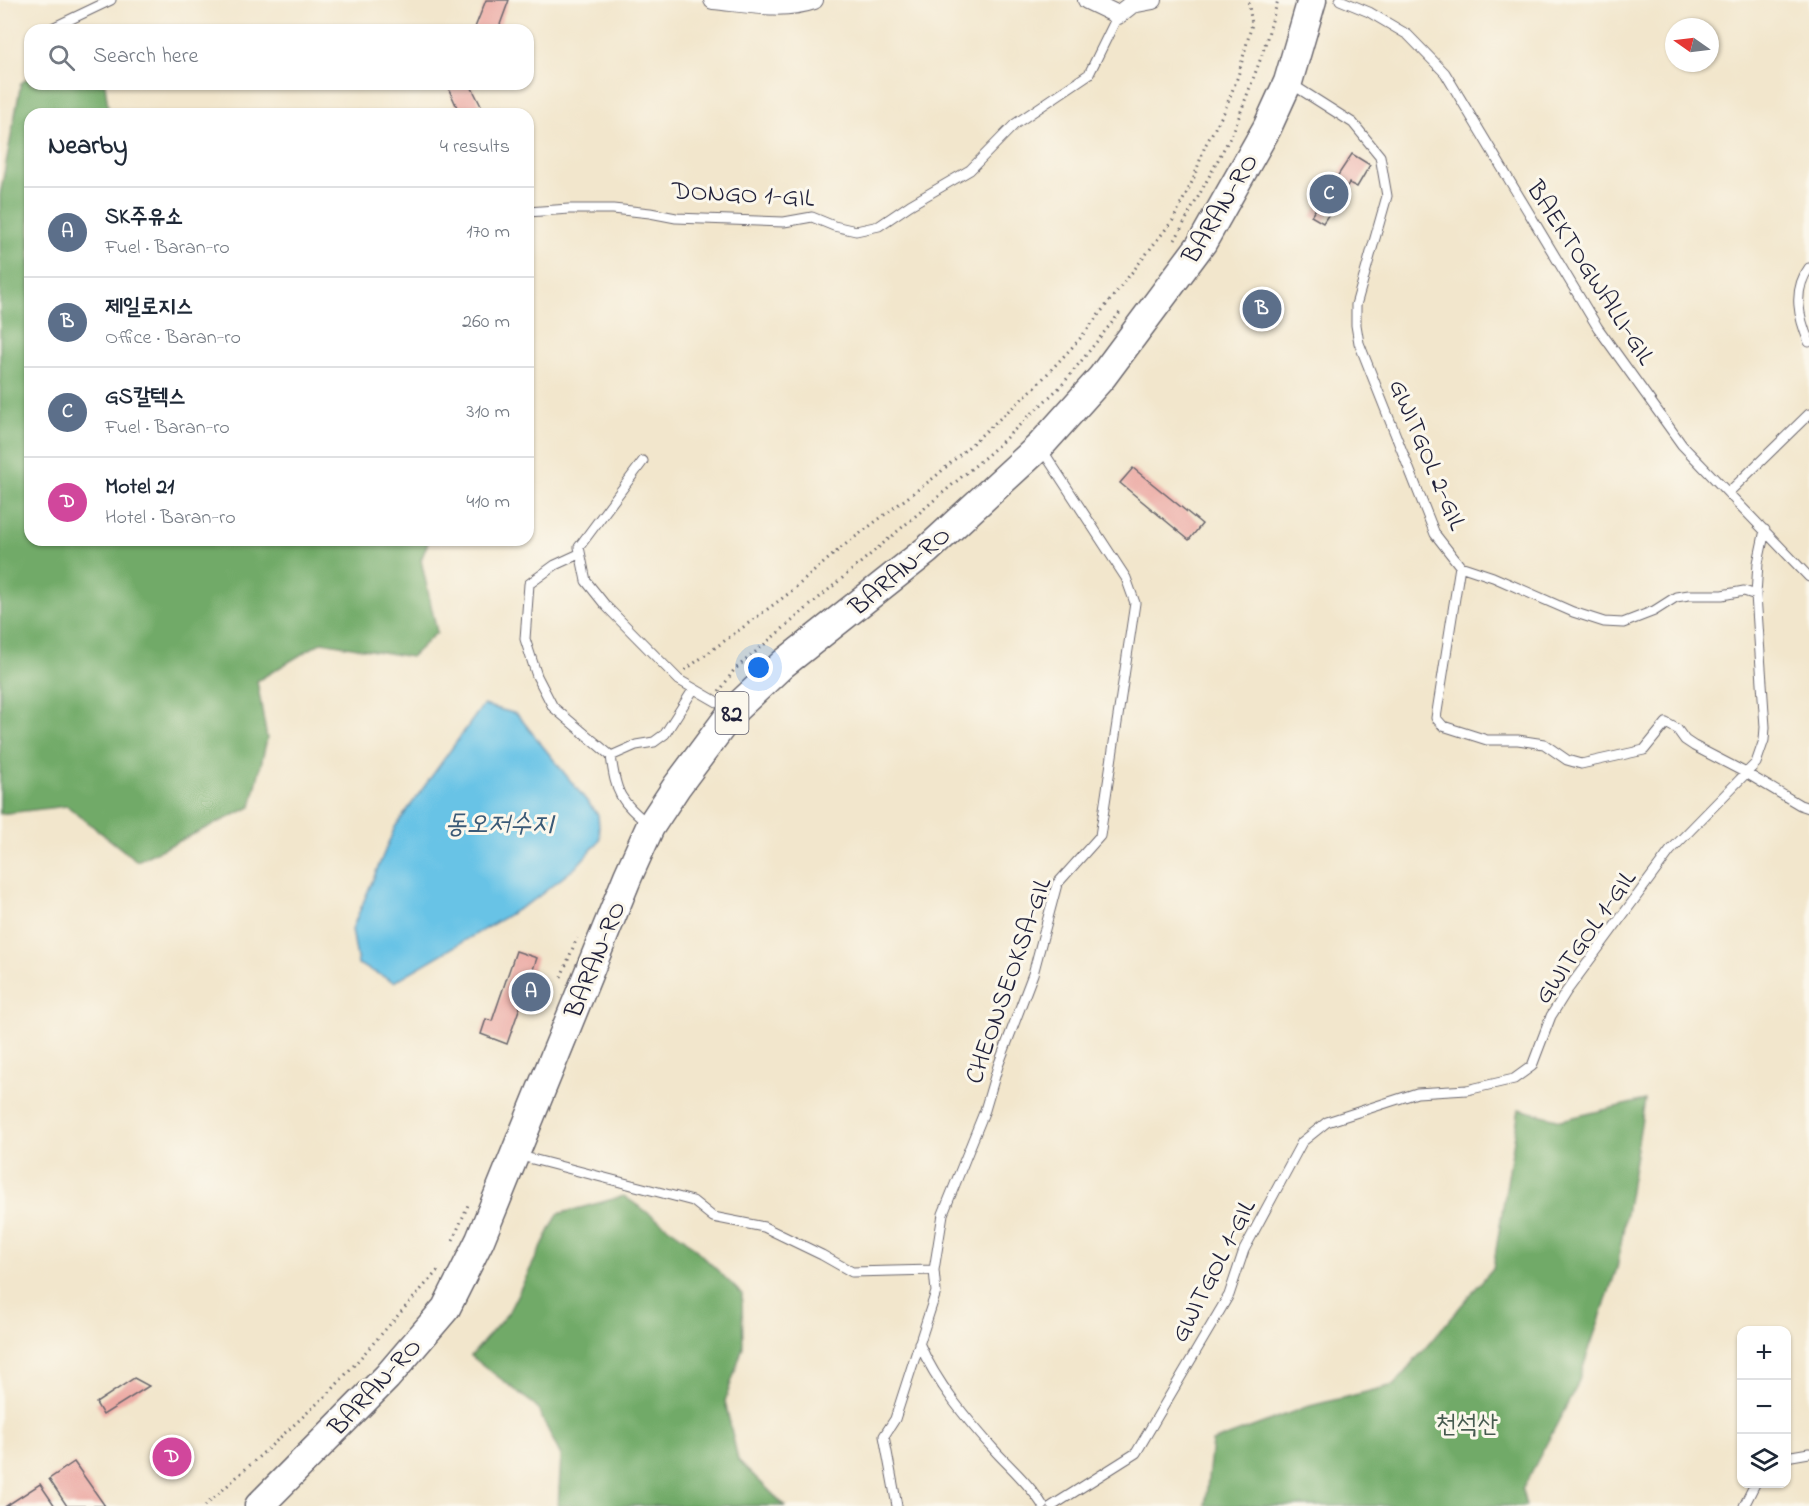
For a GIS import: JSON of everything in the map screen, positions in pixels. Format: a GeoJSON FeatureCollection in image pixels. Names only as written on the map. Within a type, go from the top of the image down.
{"type":"FeatureCollection","features":[{"type":"Feature","properties":{"kind":"main road","name":"BARAN-RO"},"geometry":{"type":"LineString","coordinates":[[259,1506],[387,1377],[446,1308],[480,1240],[601,940],[651,827],[724,706],[783,664],[927,549],[1040,446],[1102,377],[1202,243],[1267,128],[1288,82],[1312,0]]}},
{"type":"Feature","properties":{"kind":"street"},"geometry":{"type":"LineString","coordinates":[[713,0],[798,6],[814,0]]}},
{"type":"Feature","properties":{"kind":"street"},"geometry":{"type":"LineString","coordinates":[[1087,0],[1118,15],[1132,4],[1153,0]]}},
{"type":"Feature","properties":{"kind":"lane"},"geometry":{"type":"LineString","coordinates":[[61,24],[111,0]]}},
{"type":"Feature","properties":{"kind":"lane","name":"BAEKTOGWALLI-GIL"},"geometry":{"type":"LineString","coordinates":[[1340,0],[1369,12],[1408,35],[1445,73],[1598,328],[1682,445],[1809,577]]}},
{"type":"Feature","properties":{"kind":"lane","name":"DONGO 1-GIL"},"geometry":{"type":"LineString","coordinates":[[534,212],[569,209],[613,209],[676,218],[784,222],[812,217],[834,226],[856,231],[879,226],[970,170],[1016,124],[1089,74],[1118,15]]}},
{"type":"Feature","properties":{"kind":"lane","name":"GWITGOL 2-GIL"},"geometry":{"type":"LineString","coordinates":[[1288,82],[1353,123],[1380,156],[1387,196],[1356,305],[1357,334],[1435,534],[1460,566],[1436,718],[1443,726],[1487,740],[1518,740],[1544,744],[1567,760],[1581,764],[1644,750],[1666,723],[1677,729],[1685,740],[1800,806],[1809,808]]}},
{"type":"Feature","properties":{"kind":"lane"},"geometry":{"type":"LineString","coordinates":[[1809,268],[1804,275],[1798,298],[1802,325],[1809,342]]}},
{"type":"Feature","properties":{"kind":"lane"},"geometry":{"type":"LineString","coordinates":[[1728,492],[1809,414]]}},
{"type":"Feature","properties":{"kind":"lane","name":"CHEONSEOKSA-GIL"},"geometry":{"type":"LineString","coordinates":[[897,1506],[884,1436],[896,1419],[936,1292],[934,1270],[943,1214],[985,1110],[998,1066],[1034,974],[1057,884],[1101,836],[1135,603],[1126,578],[1040,446]]}},
{"type":"Feature","properties":{"kind":"lane"},"geometry":{"type":"LineString","coordinates":[[643,461],[579,547],[586,581],[606,606],[679,680],[724,706]]}},
{"type":"Feature","properties":{"kind":"lane","name":"GWITGOL 1-GIL"},"geometry":{"type":"LineString","coordinates":[[1052,1506],[1136,1453],[1229,1295],[1244,1250],[1302,1142],[1327,1122],[1417,1093],[1467,1090],[1514,1079],[1532,1066],[1551,1016],[1566,992],[1670,852],[1756,763],[1764,740],[1765,727],[1756,595],[1758,563],[1765,530]]}},
{"type":"Feature","properties":{"kind":"lane"},"geometry":{"type":"LineString","coordinates":[[579,554],[555,565],[529,584],[525,639],[537,676],[553,707],[611,756],[614,781],[624,804],[651,827]]}},
{"type":"Feature","properties":{"kind":"lane"},"geometry":{"type":"LineString","coordinates":[[1460,566],[1493,577],[1573,612],[1604,622],[1623,623],[1654,611],[1676,597],[1722,595],[1744,591],[1756,595]]}},
{"type":"Feature","properties":{"kind":"lane"},"geometry":{"type":"LineString","coordinates":[[611,756],[636,745],[654,742],[665,734],[693,690]]}},
{"type":"Feature","properties":{"kind":"lane"},"geometry":{"type":"LineString","coordinates":[[515,1155],[693,1201],[713,1217],[764,1227],[852,1272],[934,1270]]}},
{"type":"Feature","properties":{"kind":"lane"},"geometry":{"type":"LineString","coordinates":[[919,1343],[930,1367],[952,1399],[1035,1493],[1043,1506]]}},
{"type":"Feature","properties":{"kind":"lane"},"geometry":{"type":"LineString","coordinates":[[1791,1456],[1809,1453]]}},
{"type":"Feature","properties":{"kind":"lane"},"geometry":{"type":"LineString","coordinates":[[1744,1506],[1753,1488]]}},
{"type":"Feature","properties":{"kind":"path"},"geometry":{"type":"LineString","coordinates":[[679,680],[685,670],[788,594],[842,547],[944,469],[1035,387],[1078,340],[1173,220],[1205,146],[1224,112],[1238,76],[1252,24],[1248,0]]}},
{"type":"Feature","properties":{"kind":"path"},"geometry":{"type":"LineString","coordinates":[[1172,245],[1234,130],[1262,54],[1278,0]]}},
{"type":"Feature","properties":{"kind":"path"},"geometry":{"type":"LineString","coordinates":[[724,706],[734,670],[991,452],[1062,386],[1129,301]]}},
{"type":"Feature","properties":{"kind":"path"},"geometry":{"type":"LineString","coordinates":[[561,979],[578,936]]}},
{"type":"Feature","properties":{"kind":"path"},"geometry":{"type":"LineString","coordinates":[[453,1242],[471,1199]]}},
{"type":"Feature","properties":{"kind":"path"},"geometry":{"type":"LineString","coordinates":[[205,1506],[331,1391],[443,1264]]}},
{"type":"Feature","properties":{"kind":"green space"},"geometry":{"type":"Polygon","coordinates":[[[24,81],[24,90],[106,90],[108,108],[24,108],[24,546],[427,546],[421,560],[437,632],[411,657],[322,642],[257,681],[267,739],[251,807],[137,861],[67,806],[0,814],[0,195],[21,83],[24,81]]]}},
{"type":"Feature","properties":{"kind":"green space","name":"천석산"},"geometry":{"type":"Polygon","coordinates":[[[1645,1100],[1617,1268],[1576,1388],[1522,1490],[1526,1506],[1205,1506],[1212,1442],[1306,1407],[1394,1385],[1493,1268],[1519,1109],[1561,1120],[1645,1100]]]}},
{"type":"Feature","properties":{"kind":"green space"},"geometry":{"type":"Polygon","coordinates":[[[624,1196],[685,1239],[742,1294],[743,1347],[725,1401],[738,1460],[785,1506],[558,1506],[561,1456],[536,1406],[471,1356],[508,1313],[558,1214],[624,1196]]]}},
{"type":"Feature","properties":{"kind":"water","name":"동오저수지"},"geometry":{"type":"Polygon","coordinates":[[[483,705],[517,714],[598,815],[600,840],[576,867],[534,900],[394,982],[358,964],[352,929],[395,827],[483,705]]]}},
{"type":"Feature","properties":{"kind":"building"},"geometry":{"type":"Polygon","coordinates":[[[486,0],[509,0],[500,24],[476,24],[486,0]]]}},
{"type":"Feature","properties":{"kind":"building"},"geometry":{"type":"Polygon","coordinates":[[[449,90],[473,90],[482,108],[457,108],[449,90]]]}},
{"type":"Feature","properties":{"kind":"building"},"geometry":{"type":"Polygon","coordinates":[[[1352,154],[1370,165],[1357,187],[1349,183],[1323,223],[1311,216],[1352,154]]]}},
{"type":"Feature","properties":{"kind":"building"},"geometry":{"type":"Polygon","coordinates":[[[1133,468],[1202,524],[1189,540],[1120,483],[1133,468]]]}},
{"type":"Feature","properties":{"kind":"building"},"geometry":{"type":"Polygon","coordinates":[[[516,951],[537,958],[507,1044],[481,1034],[486,1019],[492,1021],[516,951]]]}},
{"type":"Feature","properties":{"kind":"building"},"geometry":{"type":"Polygon","coordinates":[[[134,1378],[149,1386],[103,1415],[96,1403],[134,1378]]]}},
{"type":"Feature","properties":{"kind":"building"},"geometry":{"type":"Polygon","coordinates":[[[74,1462],[105,1506],[67,1506],[49,1479],[74,1462]]]}},
{"type":"Feature","properties":{"kind":"building"},"geometry":{"type":"Polygon","coordinates":[[[40,1484],[55,1506],[6,1506],[40,1484]]]}},
{"type":"Feature","properties":{"kind":"place","name":"GS칼텍스"},"geometry":{"type":"Point","coordinates":[1329,194]}},
{"type":"Feature","properties":{"kind":"place","name":"제일로지스"},"geometry":{"type":"Point","coordinates":[1262,309]}},
{"type":"Feature","properties":{"kind":"place","name":"SK주유소"},"geometry":{"type":"Point","coordinates":[531,992]}},
{"type":"Feature","properties":{"kind":"place","name":"Motel 21"},"geometry":{"type":"Point","coordinates":[172,1457]}}]}
